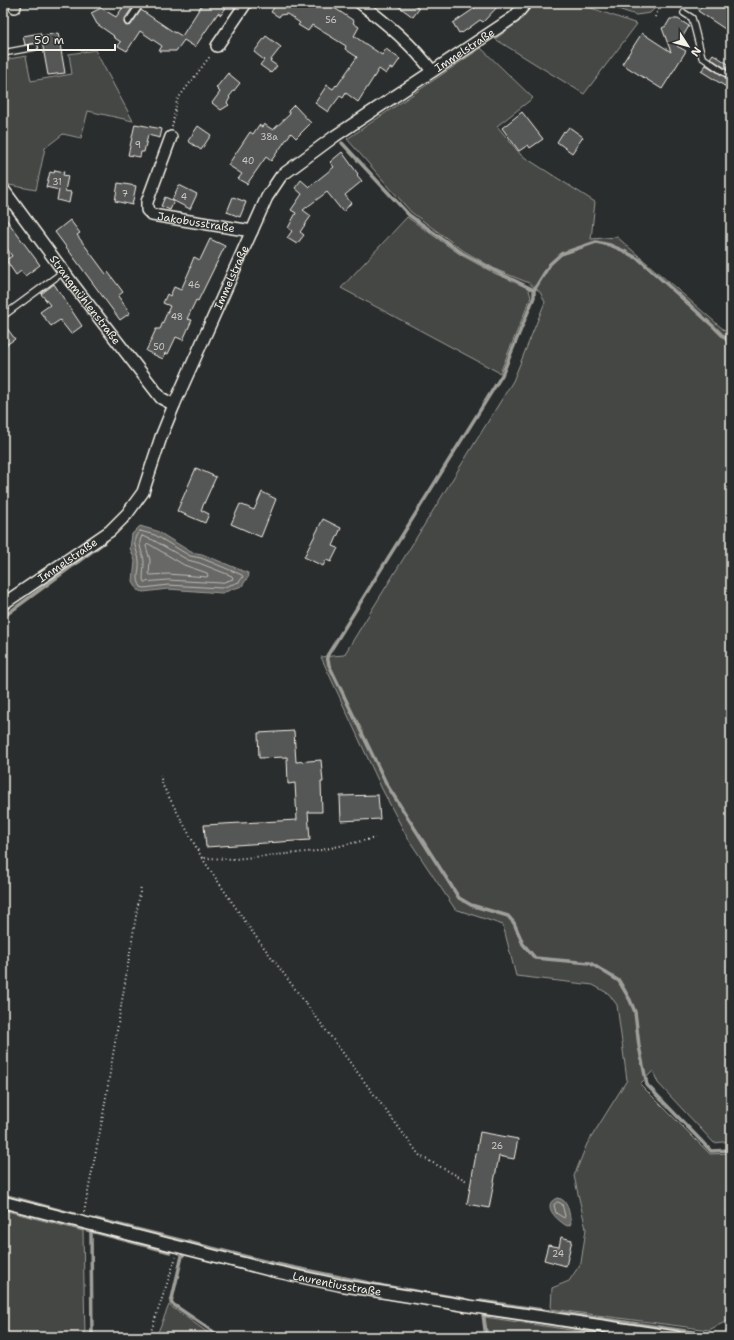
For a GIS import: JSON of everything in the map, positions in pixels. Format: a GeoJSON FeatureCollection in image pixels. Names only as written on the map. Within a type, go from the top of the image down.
{"type":"FeatureCollection","features":[{"type":"Feature","properties":{"kind":"street"},"geometry":{"type":"LineString","coordinates":[[217,46],[246,3]]}},
{"type":"Feature","properties":{"kind":"street"},"geometry":{"type":"LineString","coordinates":[[360,3],[400,36],[432,71]]}},
{"type":"Feature","properties":{"kind":"street","name":"Immelstraße"},"geometry":{"type":"LineString","coordinates":[[3,604],[110,531],[127,514],[143,492],[161,437],[174,405],[267,197],[281,176],[335,136],[514,18],[526,3]]}},
{"type":"Feature","properties":{"kind":"street","name":"Jakobusstraße"},"geometry":{"type":"LineString","coordinates":[[171,137],[147,202],[147,210],[152,216],[252,231]]}},
{"type":"Feature","properties":{"kind":"street","name":"Strangmühlenstraße"},"geometry":{"type":"LineString","coordinates":[[3,189],[64,272],[161,398],[174,405]]}},
{"type":"Feature","properties":{"kind":"street","name":"Laurentiusstraße"},"geometry":{"type":"LineString","coordinates":[[3,1202],[179,1248],[273,1271],[339,1285],[676,1337]]}},
{"type":"Feature","properties":{"kind":"lane"},"geometry":{"type":"LineString","coordinates":[[128,22],[141,3]]}},
{"type":"Feature","properties":{"kind":"lane"},"geometry":{"type":"LineString","coordinates":[[684,13],[692,18],[702,58],[731,77]]}},
{"type":"Feature","properties":{"kind":"lane"},"geometry":{"type":"LineString","coordinates":[[3,53],[35,47]]}},
{"type":"Feature","properties":{"kind":"lane"},"geometry":{"type":"LineString","coordinates":[[3,316],[64,272]]}},
{"type":"Feature","properties":{"kind":"path"},"geometry":{"type":"LineString","coordinates":[[655,17],[658,10],[665,3]]}},
{"type":"Feature","properties":{"kind":"path"},"geometry":{"type":"LineString","coordinates":[[171,137],[177,100],[217,46]]}},
{"type":"Feature","properties":{"kind":"path"},"geometry":{"type":"LineString","coordinates":[[160,775],[164,786],[202,858],[252,930],[420,1156],[467,1181]]}},
{"type":"Feature","properties":{"kind":"path"},"geometry":{"type":"LineString","coordinates":[[202,858],[234,859],[317,851],[375,838]]}},
{"type":"Feature","properties":{"kind":"path"},"geometry":{"type":"LineString","coordinates":[[82,1223],[103,1113],[141,886]]}},
{"type":"Feature","properties":{"kind":"path"},"geometry":{"type":"LineString","coordinates":[[149,1337],[179,1248]]}},
{"type":"Feature","properties":{"kind":"shaded area"},"geometry":{"type":"Polygon","coordinates":[[[534,3],[577,3],[637,24],[584,94],[495,39],[520,21],[534,3]]]}},
{"type":"Feature","properties":{"kind":"shaded area"},"geometry":{"type":"Polygon","coordinates":[[[600,3],[660,3],[650,13],[636,15],[600,3]]]}},
{"type":"Feature","properties":{"kind":"shaded area"},"geometry":{"type":"Polygon","coordinates":[[[481,48],[533,98],[497,126],[521,155],[595,202],[591,239],[617,237],[731,336],[731,1141],[714,1143],[658,1083],[653,1071],[640,1084],[710,1154],[731,1153],[731,1321],[729,1320],[709,1330],[551,1309],[552,1288],[569,1281],[581,1263],[586,1229],[574,1176],[587,1144],[627,1080],[617,1005],[609,994],[593,985],[516,976],[503,925],[455,909],[407,837],[382,789],[321,657],[344,655],[513,381],[545,302],[540,292],[529,283],[497,270],[464,251],[411,212],[347,139],[481,48]]]}},
{"type":"Feature","properties":{"kind":"shaded area"},"geometry":{"type":"Polygon","coordinates":[[[95,50],[133,121],[88,111],[81,138],[63,134],[45,148],[36,190],[9,185],[3,176],[3,60],[26,56],[31,81],[72,74],[69,54],[95,50]]]}},
{"type":"Feature","properties":{"kind":"shaded area"},"geometry":{"type":"Polygon","coordinates":[[[407,217],[461,255],[496,274],[528,287],[531,297],[500,373],[341,288],[407,217]]]}},
{"type":"Feature","properties":{"kind":"shaded area"},"geometry":{"type":"Polygon","coordinates":[[[3,1210],[83,1231],[85,1337],[3,1337],[3,1210]]]}},
{"type":"Feature","properties":{"kind":"shaded area"},"geometry":{"type":"Polygon","coordinates":[[[169,1305],[214,1337],[156,1337],[169,1305]]]}},
{"type":"Feature","properties":{"kind":"shaded area"},"geometry":{"type":"Polygon","coordinates":[[[485,1317],[616,1337],[488,1337],[485,1317]]]}},
{"type":"Feature","properties":{"kind":"water"},"geometry":{"type":"Polygon","coordinates":[[[140,526],[157,531],[191,552],[202,554],[248,573],[249,576],[242,586],[222,593],[168,589],[143,592],[137,590],[133,581],[135,561],[130,548],[132,534],[140,526]]]}},
{"type":"Feature","properties":{"kind":"water"},"geometry":{"type":"Polygon","coordinates":[[[557,1198],[564,1201],[568,1208],[571,1223],[570,1225],[567,1226],[563,1224],[555,1217],[550,1209],[552,1201],[557,1198]]]}},
{"type":"Feature","properties":{"kind":"building"},"geometry":{"type":"Polygon","coordinates":[[[126,3],[131,3],[134,5],[124,20],[126,26],[131,25],[141,10],[175,33],[182,36],[203,3],[229,3],[221,15],[218,13],[195,47],[184,40],[176,51],[159,51],[162,46],[140,31],[127,51],[118,46],[121,42],[97,24],[91,13],[101,8],[116,17],[126,3]]]}},
{"type":"Feature","properties":{"kind":"building"},"geometry":{"type":"Polygon","coordinates":[[[277,3],[312,3],[322,9],[327,3],[354,21],[353,23],[359,27],[354,36],[382,55],[386,49],[400,59],[393,69],[390,68],[386,74],[379,69],[358,102],[346,93],[343,98],[340,96],[328,112],[315,103],[327,85],[333,89],[336,85],[337,86],[357,57],[345,49],[346,46],[312,25],[308,31],[298,25],[300,23],[287,14],[280,15],[279,17],[271,12],[277,3]]]}},
{"type":"Feature","properties":{"kind":"building"},"geometry":{"type":"Polygon","coordinates":[[[394,3],[411,3],[419,9],[413,17],[394,3]]]}},
{"type":"Feature","properties":{"kind":"building"},"geometry":{"type":"Polygon","coordinates":[[[469,3],[501,3],[483,22],[480,20],[462,33],[459,33],[453,23],[475,8],[469,3]]]}},
{"type":"Feature","properties":{"kind":"building"},"geometry":{"type":"Polygon","coordinates":[[[704,3],[716,3],[731,13],[731,33],[698,11],[704,3]]]}},
{"type":"Feature","properties":{"kind":"building"},"geometry":{"type":"Polygon","coordinates":[[[670,19],[678,19],[689,26],[677,46],[686,51],[662,89],[622,64],[642,33],[671,52],[662,28],[666,26],[670,19]]]}},
{"type":"Feature","properties":{"kind":"building"},"geometry":{"type":"Polygon","coordinates":[[[40,33],[41,36],[58,33],[65,73],[48,75],[42,42],[25,45],[23,36],[40,33]]]}},
{"type":"Feature","properties":{"kind":"building"},"geometry":{"type":"Polygon","coordinates":[[[266,36],[281,47],[270,61],[277,66],[271,73],[260,65],[264,60],[254,52],[266,36]]]}},
{"type":"Feature","properties":{"kind":"building"},"geometry":{"type":"Polygon","coordinates":[[[713,54],[731,66],[731,72],[710,58],[713,54]]]}},
{"type":"Feature","properties":{"kind":"building"},"geometry":{"type":"Polygon","coordinates":[[[706,65],[731,81],[731,90],[701,71],[706,65]]]}},
{"type":"Feature","properties":{"kind":"building"},"geometry":{"type":"Polygon","coordinates":[[[228,73],[240,83],[229,97],[230,98],[227,103],[229,105],[221,110],[212,103],[220,92],[216,88],[228,73]]]}},
{"type":"Feature","properties":{"kind":"building"},"geometry":{"type":"Polygon","coordinates":[[[294,105],[311,123],[296,138],[291,133],[271,161],[266,157],[247,184],[238,179],[242,174],[228,165],[250,132],[253,134],[259,125],[262,127],[264,124],[273,130],[290,114],[288,111],[294,105]]]}},
{"type":"Feature","properties":{"kind":"building"},"geometry":{"type":"Polygon","coordinates":[[[522,112],[543,139],[530,148],[528,145],[519,151],[502,128],[522,112]]]}},
{"type":"Feature","properties":{"kind":"building"},"geometry":{"type":"Polygon","coordinates":[[[135,124],[162,129],[160,138],[148,135],[144,152],[141,152],[140,157],[128,155],[135,124]]]}},
{"type":"Feature","properties":{"kind":"building"},"geometry":{"type":"Polygon","coordinates":[[[198,126],[211,135],[201,150],[188,141],[198,126]]]}},
{"type":"Feature","properties":{"kind":"building"},"geometry":{"type":"Polygon","coordinates":[[[569,127],[583,137],[572,153],[557,142],[564,131],[565,132],[569,127]]]}},
{"type":"Feature","properties":{"kind":"building"},"geometry":{"type":"Polygon","coordinates":[[[342,152],[362,181],[345,195],[351,203],[343,212],[327,192],[303,210],[311,216],[300,232],[304,235],[297,244],[287,238],[292,231],[288,228],[296,213],[291,210],[302,194],[295,188],[301,180],[309,187],[334,167],[330,162],[342,152]]]}},
{"type":"Feature","properties":{"kind":"building"},"geometry":{"type":"Polygon","coordinates":[[[55,170],[64,172],[63,175],[68,176],[65,191],[71,192],[69,203],[57,200],[59,190],[46,187],[50,172],[54,173],[55,170]]]}},
{"type":"Feature","properties":{"kind":"building"},"geometry":{"type":"Polygon","coordinates":[[[118,183],[136,186],[132,205],[115,201],[118,183]]]}},
{"type":"Feature","properties":{"kind":"building"},"geometry":{"type":"Polygon","coordinates":[[[179,185],[197,194],[190,209],[172,200],[179,185]]]}},
{"type":"Feature","properties":{"kind":"building"},"geometry":{"type":"Polygon","coordinates":[[[165,197],[174,201],[170,210],[161,206],[165,197]]]}},
{"type":"Feature","properties":{"kind":"building"},"geometry":{"type":"Polygon","coordinates":[[[233,197],[246,202],[240,217],[227,212],[233,197]]]}},
{"type":"Feature","properties":{"kind":"building"},"geometry":{"type":"Polygon","coordinates":[[[3,215],[40,265],[25,276],[21,271],[16,275],[6,260],[12,256],[3,243],[3,215]]]}},
{"type":"Feature","properties":{"kind":"building"},"geometry":{"type":"Polygon","coordinates":[[[70,220],[80,233],[77,235],[106,274],[108,272],[123,292],[118,296],[130,313],[120,320],[55,232],[70,220]]]}},
{"type":"Feature","properties":{"kind":"building"},"geometry":{"type":"Polygon","coordinates":[[[210,239],[225,246],[198,301],[196,300],[187,319],[192,320],[183,340],[176,337],[168,354],[165,353],[163,359],[146,351],[156,329],[160,329],[170,306],[163,303],[167,294],[170,296],[174,287],[181,290],[194,257],[200,260],[210,239]]]}},
{"type":"Feature","properties":{"kind":"building"},"geometry":{"type":"Polygon","coordinates":[[[54,284],[82,326],[71,334],[60,320],[51,326],[40,312],[50,305],[41,294],[54,284]]]}},
{"type":"Feature","properties":{"kind":"building"},"geometry":{"type":"Polygon","coordinates":[[[3,323],[15,339],[3,347],[3,323]]]}},
{"type":"Feature","properties":{"kind":"building"},"geometry":{"type":"Polygon","coordinates":[[[196,468],[216,477],[201,510],[209,514],[205,523],[177,511],[196,468]]]}},
{"type":"Feature","properties":{"kind":"building"},"geometry":{"type":"Polygon","coordinates":[[[262,492],[276,499],[261,537],[231,524],[240,504],[254,510],[262,492]]]}},
{"type":"Feature","properties":{"kind":"building"},"geometry":{"type":"Polygon","coordinates":[[[323,519],[341,528],[333,546],[338,548],[331,562],[326,560],[323,566],[304,557],[323,519]]]}},
{"type":"Feature","properties":{"kind":"building"},"geometry":{"type":"Polygon","coordinates":[[[294,731],[296,762],[321,760],[323,782],[321,782],[322,812],[308,812],[310,840],[206,847],[204,825],[297,820],[295,783],[288,784],[287,757],[259,758],[258,733],[294,731]]]}},
{"type":"Feature","properties":{"kind":"building"},"geometry":{"type":"Polygon","coordinates":[[[378,795],[380,819],[341,821],[340,796],[378,795]]]}},
{"type":"Feature","properties":{"kind":"building"},"geometry":{"type":"Polygon","coordinates":[[[480,1132],[518,1139],[514,1159],[499,1156],[489,1208],[467,1204],[480,1132]]]}},
{"type":"Feature","properties":{"kind":"building"},"geometry":{"type":"Polygon","coordinates":[[[561,1237],[572,1240],[566,1266],[544,1260],[548,1245],[559,1247],[561,1237]]]}},
{"type":"Feature","properties":{"kind":"waterway"},"geometry":{"type":"LineString","coordinates":[[342,143],[409,215],[462,253],[534,290]]}},
{"type":"Feature","properties":{"kind":"waterway"},"geometry":{"type":"LineString","coordinates":[[731,344],[640,260],[624,251],[610,245],[596,242],[561,254],[550,264],[534,290],[534,297],[502,375],[327,656],[329,665],[387,785],[459,898],[471,905],[508,916],[514,923],[523,944],[535,958],[590,963],[619,981],[635,1012],[639,1046],[647,1085],[711,1151],[731,1150]]}},
{"type":"Feature","properties":{"kind":"waterway"},"geometry":{"type":"LineString","coordinates":[[3,617],[106,541]]}},
{"type":"Feature","properties":{"kind":"waterway"},"geometry":{"type":"LineString","coordinates":[[3,1195],[74,1214]]}},
{"type":"Feature","properties":{"kind":"waterway"},"geometry":{"type":"LineString","coordinates":[[8,1209],[170,1252]]}},
{"type":"Feature","properties":{"kind":"waterway"},"geometry":{"type":"LineString","coordinates":[[96,1219],[276,1264],[384,1286],[464,1299]]}},
{"type":"Feature","properties":{"kind":"waterway"},"geometry":{"type":"LineString","coordinates":[[91,1231],[92,1337]]}},
{"type":"Feature","properties":{"kind":"waterway"},"geometry":{"type":"LineString","coordinates":[[182,1256],[171,1303],[221,1337]]}},
{"type":"Feature","properties":{"kind":"waterway"},"geometry":{"type":"LineString","coordinates":[[480,1301],[727,1337]]}},
{"type":"Feature","properties":{"kind":"waterway"},"geometry":{"type":"LineString","coordinates":[[486,1337],[483,1314],[633,1337]]}}]}
